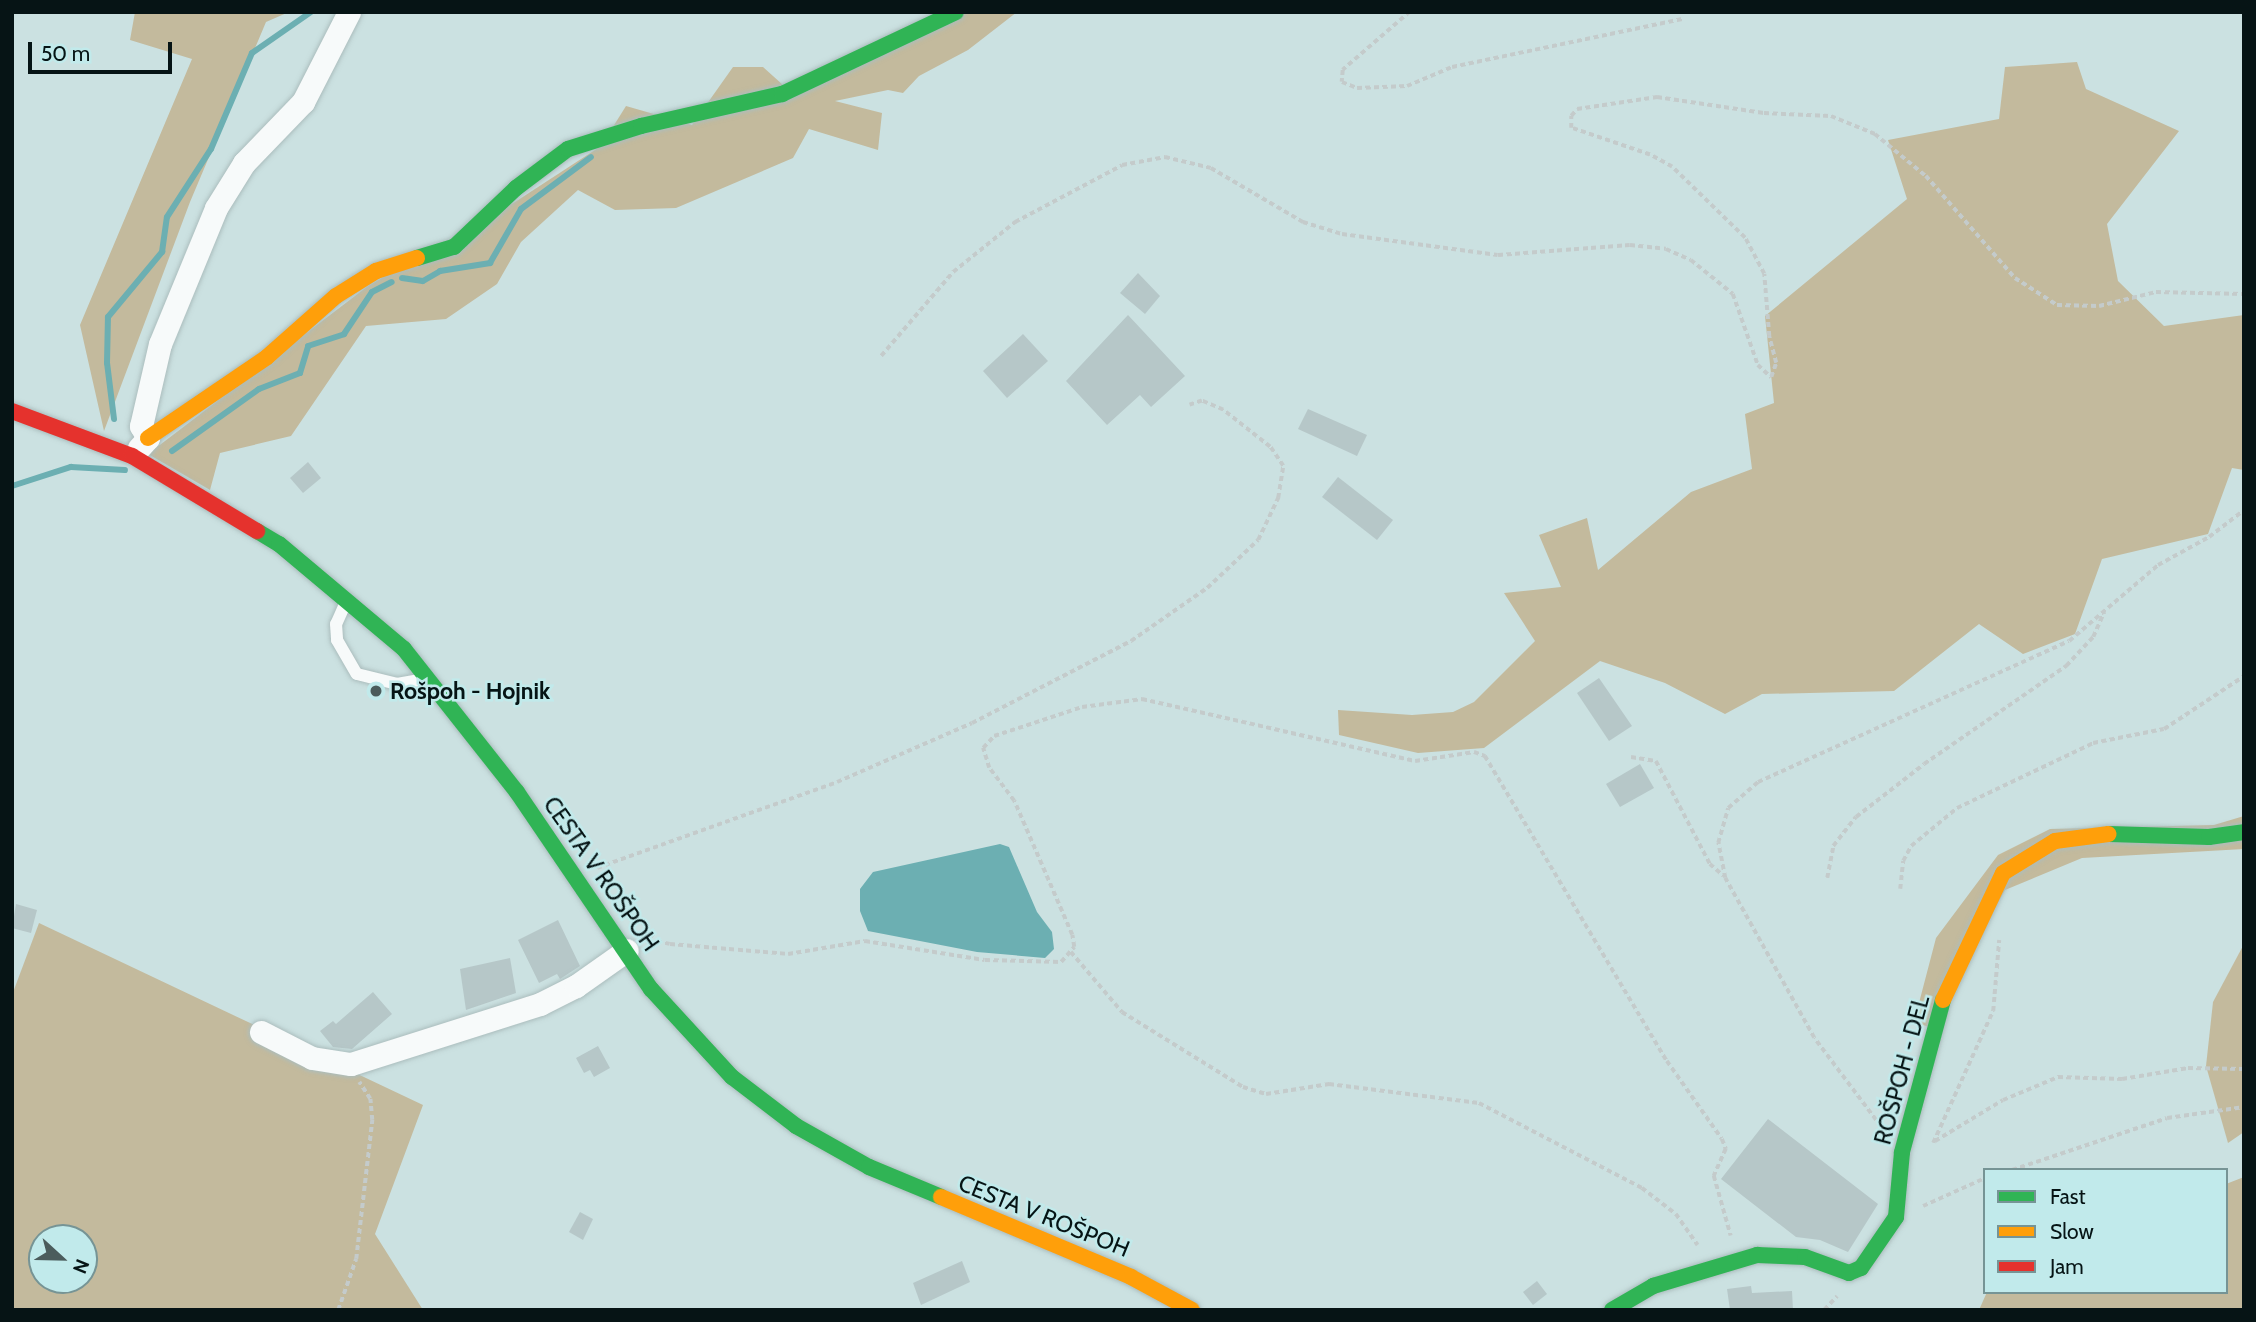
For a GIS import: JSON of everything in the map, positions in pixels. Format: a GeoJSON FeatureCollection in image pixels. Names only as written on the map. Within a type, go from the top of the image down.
{"type":"FeatureCollection","features":[{"type":"Feature","properties":{"kind":"street"},"geometry":{"type":"LineString","coordinates":[[148,438],[141,426],[160,344],[216,208],[244,163],[303,102],[349,12]]}},
{"type":"Feature","properties":{"kind":"street"},"geometry":{"type":"LineString","coordinates":[[132,456],[148,438],[267,357],[336,296],[376,271],[454,247],[516,188],[568,149],[641,126],[782,94],[956,12]]}},
{"type":"Feature","properties":{"kind":"street","name":"CESTA V ROŠPOH"},"geometry":{"type":"LineString","coordinates":[[12,411],[132,456],[279,544],[348,599],[404,649],[517,792],[602,919],[628,950],[652,989],[732,1077],[796,1126],[869,1167],[1131,1277],[1192,1310]]}},
{"type":"Feature","properties":{"kind":"street","name":"ROŠPOH - DEL"},"geometry":{"type":"LineString","coordinates":[[1612,1310],[1653,1286],[1738,1258],[1805,1257],[1849,1273],[1861,1268],[1896,1217],[1902,1152],[1935,1021],[1957,963],[2003,873],[2055,841],[2130,832],[2209,837],[2244,832]]}},
{"type":"Feature","properties":{"kind":"street"},"geometry":{"type":"LineString","coordinates":[[261,1032],[299,1054],[335,1065],[357,1062],[540,1003],[576,986],[628,950]]}},
{"type":"Feature","properties":{"kind":"lane"},"geometry":{"type":"LineString","coordinates":[[348,599],[336,624],[337,640],[357,674],[397,684],[428,678]]}},
{"type":"Feature","properties":{"kind":"path"},"geometry":{"type":"LineString","coordinates":[[1410,12],[1343,70],[1342,82],[1357,88],[1407,86],[1452,67],[1682,19]]}},
{"type":"Feature","properties":{"kind":"path"},"geometry":{"type":"LineString","coordinates":[[881,356],[953,272],[1015,222],[1122,165],[1166,157],[1211,168],[1303,222],[1342,234],[1498,255],[1630,245],[1666,249],[1691,260],[1733,294],[1758,365],[1771,377],[1776,363],[1769,336],[1764,274],[1745,238],[1672,167],[1650,155],[1571,128],[1571,116],[1577,110],[1657,97],[1764,113],[1831,116],[1875,134],[1891,143],[1926,176],[2015,278],[2057,304],[2099,306],[2156,292],[2244,294]]}},
{"type":"Feature","properties":{"kind":"path"},"geometry":{"type":"LineString","coordinates":[[572,875],[699,835],[972,723],[1131,641],[1207,588],[1258,540],[1278,498],[1283,466],[1270,447],[1223,410],[1202,401],[1190,405]]}},
{"type":"Feature","properties":{"kind":"path"},"geometry":{"type":"LineString","coordinates":[[1725,878],[1720,826],[1728,808],[1758,782],[2035,659],[2069,641],[2158,565],[2195,546],[2244,510]]}},
{"type":"Feature","properties":{"kind":"path"},"geometry":{"type":"LineString","coordinates":[[1827,878],[1833,846],[1856,817],[1924,764],[2066,666],[2093,637],[2105,610]]}},
{"type":"Feature","properties":{"kind":"path"},"geometry":{"type":"LineString","coordinates":[[1900,889],[1903,861],[1911,846],[1957,808],[2093,743],[2164,729],[2244,677]]}},
{"type":"Feature","properties":{"kind":"path"},"geometry":{"type":"LineString","coordinates":[[602,919],[635,913],[657,941],[788,954],[865,940],[1044,965],[1061,962],[1071,952],[1074,942],[1014,802],[985,757],[986,742],[994,736],[1082,707],[1142,699],[1415,761],[1474,752],[1485,756],[1667,1061],[1722,1139],[1726,1149],[1714,1176],[1738,1258]]}},
{"type":"Feature","properties":{"kind":"path"},"geometry":{"type":"LineString","coordinates":[[1631,757],[1646,757],[1661,767],[1710,864],[1725,878],[1814,1038],[1902,1152]]}},
{"type":"Feature","properties":{"kind":"path"},"geometry":{"type":"LineString","coordinates":[[1930,1151],[1993,1011],[1999,931]]}},
{"type":"Feature","properties":{"kind":"path"},"geometry":{"type":"LineString","coordinates":[[1071,952],[1122,1012],[1243,1087],[1266,1094],[1329,1084],[1479,1102],[1642,1188],[1676,1214],[1714,1265]]}},
{"type":"Feature","properties":{"kind":"path"},"geometry":{"type":"LineString","coordinates":[[335,1065],[366,1090],[372,1109],[356,1259],[338,1310]]}},
{"type":"Feature","properties":{"kind":"path"},"geometry":{"type":"LineString","coordinates":[[1933,1142],[1976,1114],[2058,1077],[2122,1079],[2188,1068],[2244,1069]]}},
{"type":"Feature","properties":{"kind":"path"},"geometry":{"type":"LineString","coordinates":[[2018,1168],[2167,1118],[2244,1107]]}},
{"type":"Feature","properties":{"kind":"path"},"geometry":{"type":"LineString","coordinates":[[1896,1217],[1983,1179]]}},
{"type":"Feature","properties":{"kind":"shaded area"},"geometry":{"type":"Polygon","coordinates":[[[135,12],[289,12],[266,22],[190,202],[104,431],[80,325],[192,59],[130,40],[135,12]]]}},
{"type":"Feature","properties":{"kind":"shaded area"},"geometry":{"type":"Polygon","coordinates":[[[968,12],[1017,12],[968,50],[919,76],[903,93],[888,90],[835,101],[882,113],[878,150],[809,129],[793,158],[676,208],[615,210],[578,190],[521,242],[497,284],[446,319],[366,326],[291,436],[220,453],[210,490],[148,454],[368,286],[515,202],[601,146],[626,106],[692,125],[733,67],[763,67],[793,94],[968,12]]]}},
{"type":"Feature","properties":{"kind":"shaded area"},"geometry":{"type":"Polygon","coordinates":[[[2077,62],[2086,89],[2179,131],[2107,224],[2118,281],[2164,326],[2244,315],[2244,470],[2232,468],[2208,534],[2102,559],[2075,634],[2023,654],[1979,624],[1894,691],[1762,694],[1725,714],[1665,683],[1600,661],[1484,748],[1418,753],[1339,735],[1338,710],[1412,715],[1453,712],[1474,702],[1535,641],[1504,593],[1561,587],[1539,535],[1587,518],[1598,570],[1691,492],[1752,469],[1745,414],[1774,403],[1765,316],[1907,199],[1888,140],[1999,119],[2005,67],[2077,62]]]}},
{"type":"Feature","properties":{"kind":"shaded area"},"geometry":{"type":"Polygon","coordinates":[[[2244,816],[2244,849],[2082,858],[2005,890],[1929,1027],[1914,1022],[1936,938],[1998,855],[2050,829],[2214,825],[2244,816]]]}},
{"type":"Feature","properties":{"kind":"shaded area"},"geometry":{"type":"Polygon","coordinates":[[[39,923],[423,1105],[375,1234],[423,1310],[12,1310],[12,995],[39,923]]]}},
{"type":"Feature","properties":{"kind":"shaded area"},"geometry":{"type":"Polygon","coordinates":[[[2244,944],[2244,1132],[2228,1143],[2206,1066],[2213,1002],[2244,944]]]}},
{"type":"Feature","properties":{"kind":"shaded area"},"geometry":{"type":"Polygon","coordinates":[[[2244,1177],[2244,1310],[1979,1310],[1986,1294],[2228,1294],[2228,1183],[2244,1177]]]}},
{"type":"Feature","properties":{"kind":"water"},"geometry":{"type":"Polygon","coordinates":[[[1000,844],[1009,847],[1037,912],[1052,932],[1054,949],[1045,958],[977,952],[868,931],[860,911],[860,889],[873,872],[1000,844]]]}},
{"type":"Feature","properties":{"kind":"building"},"geometry":{"type":"Polygon","coordinates":[[[1138,273],[1160,296],[1145,314],[1120,293],[1138,273]]]}},
{"type":"Feature","properties":{"kind":"building"},"geometry":{"type":"Polygon","coordinates":[[[1128,315],[1185,376],[1151,407],[1140,395],[1107,425],[1066,381],[1128,315]]]}},
{"type":"Feature","properties":{"kind":"building"},"geometry":{"type":"Polygon","coordinates":[[[1023,334],[1048,361],[1007,398],[983,371],[1023,334]]]}},
{"type":"Feature","properties":{"kind":"building"},"geometry":{"type":"Polygon","coordinates":[[[1308,409],[1367,435],[1357,456],[1298,429],[1308,409]]]}},
{"type":"Feature","properties":{"kind":"building"},"geometry":{"type":"Polygon","coordinates":[[[308,462],[321,478],[303,493],[290,478],[308,462]]]}},
{"type":"Feature","properties":{"kind":"building"},"geometry":{"type":"Polygon","coordinates":[[[1338,477],[1393,520],[1377,540],[1322,497],[1338,477]]]}},
{"type":"Feature","properties":{"kind":"building"},"geometry":{"type":"Polygon","coordinates":[[[1599,678],[1632,726],[1609,741],[1577,693],[1599,678]]]}},
{"type":"Feature","properties":{"kind":"building"},"geometry":{"type":"Polygon","coordinates":[[[1640,764],[1654,788],[1620,807],[1606,784],[1640,764]]]}},
{"type":"Feature","properties":{"kind":"building"},"geometry":{"type":"Polygon","coordinates":[[[16,904],[37,910],[31,933],[12,928],[16,904]]]}},
{"type":"Feature","properties":{"kind":"building"},"geometry":{"type":"Polygon","coordinates":[[[558,920],[580,966],[560,979],[557,974],[539,983],[518,940],[558,920]]]}},
{"type":"Feature","properties":{"kind":"building"},"geometry":{"type":"Polygon","coordinates":[[[510,958],[516,993],[466,1010],[460,969],[510,958]]]}},
{"type":"Feature","properties":{"kind":"building"},"geometry":{"type":"Polygon","coordinates":[[[373,992],[392,1014],[352,1049],[333,1047],[320,1031],[333,1021],[336,1024],[373,992]]]}},
{"type":"Feature","properties":{"kind":"building"},"geometry":{"type":"Polygon","coordinates":[[[598,1046],[610,1068],[594,1077],[590,1070],[584,1073],[576,1058],[598,1046]]]}},
{"type":"Feature","properties":{"kind":"building"},"geometry":{"type":"Polygon","coordinates":[[[1768,1119],[1878,1204],[1848,1252],[1820,1240],[1796,1237],[1721,1179],[1768,1119]]]}},
{"type":"Feature","properties":{"kind":"building"},"geometry":{"type":"Polygon","coordinates":[[[580,1212],[593,1219],[583,1240],[569,1232],[580,1212]]]}},
{"type":"Feature","properties":{"kind":"building"},"geometry":{"type":"Polygon","coordinates":[[[962,1261],[970,1282],[921,1305],[913,1283],[962,1261]]]}},
{"type":"Feature","properties":{"kind":"building"},"geometry":{"type":"Polygon","coordinates":[[[1537,1281],[1547,1294],[1533,1305],[1523,1292],[1537,1281]]]}},
{"type":"Feature","properties":{"kind":"building"},"geometry":{"type":"Polygon","coordinates":[[[1751,1286],[1752,1293],[1792,1291],[1793,1310],[1730,1310],[1727,1289],[1751,1286]]]}},
{"type":"Feature","properties":{"kind":"waterway"},"geometry":{"type":"LineString","coordinates":[[114,419],[107,363],[108,317],[162,252],[167,217],[211,149],[252,53],[311,12]]}},
{"type":"Feature","properties":{"kind":"waterway"},"geometry":{"type":"LineString","coordinates":[[402,278],[423,281],[440,271],[490,263],[521,209],[591,157]]}},
{"type":"Feature","properties":{"kind":"waterway"},"geometry":{"type":"LineString","coordinates":[[172,451],[259,389],[300,373],[308,346],[344,334],[372,292],[392,282]]}},
{"type":"Feature","properties":{"kind":"waterway"},"geometry":{"type":"LineString","coordinates":[[12,486],[71,467],[125,470]]}},
{"type":"Feature","properties":{"kind":"traffic: fast"},"geometry":{"type":"LineString","coordinates":[[417,258],[454,247],[516,188],[568,149],[641,126],[782,94],[956,12]]}},
{"type":"Feature","properties":{"kind":"traffic: fast"},"geometry":{"type":"LineString","coordinates":[[257,531],[279,544],[404,649],[517,792],[651,989],[732,1077],[796,1126],[869,1167],[941,1197]]}},
{"type":"Feature","properties":{"kind":"traffic: fast"},"geometry":{"type":"LineString","coordinates":[[2109,834],[2209,837],[2244,832]]}},
{"type":"Feature","properties":{"kind":"traffic: fast"},"geometry":{"type":"LineString","coordinates":[[1612,1310],[1653,1286],[1757,1255],[1805,1257],[1849,1273],[1861,1268],[1896,1217],[1902,1152],[1943,1000]]}},
{"type":"Feature","properties":{"kind":"traffic: slow"},"geometry":{"type":"LineString","coordinates":[[148,438],[267,357],[336,296],[376,271],[417,258]]}},
{"type":"Feature","properties":{"kind":"traffic: slow"},"geometry":{"type":"LineString","coordinates":[[1943,1000],[2003,873],[2055,841],[2109,834]]}},
{"type":"Feature","properties":{"kind":"traffic: slow"},"geometry":{"type":"LineString","coordinates":[[941,1197],[1131,1277],[1192,1310]]}},
{"type":"Feature","properties":{"kind":"traffic: jam"},"geometry":{"type":"LineString","coordinates":[[12,411],[132,456],[257,531]]}},
{"type":"Feature","properties":{"kind":"place","name":"Rošpoh - Hojnik"},"geometry":{"type":"Point","coordinates":[376,691]}}]}
